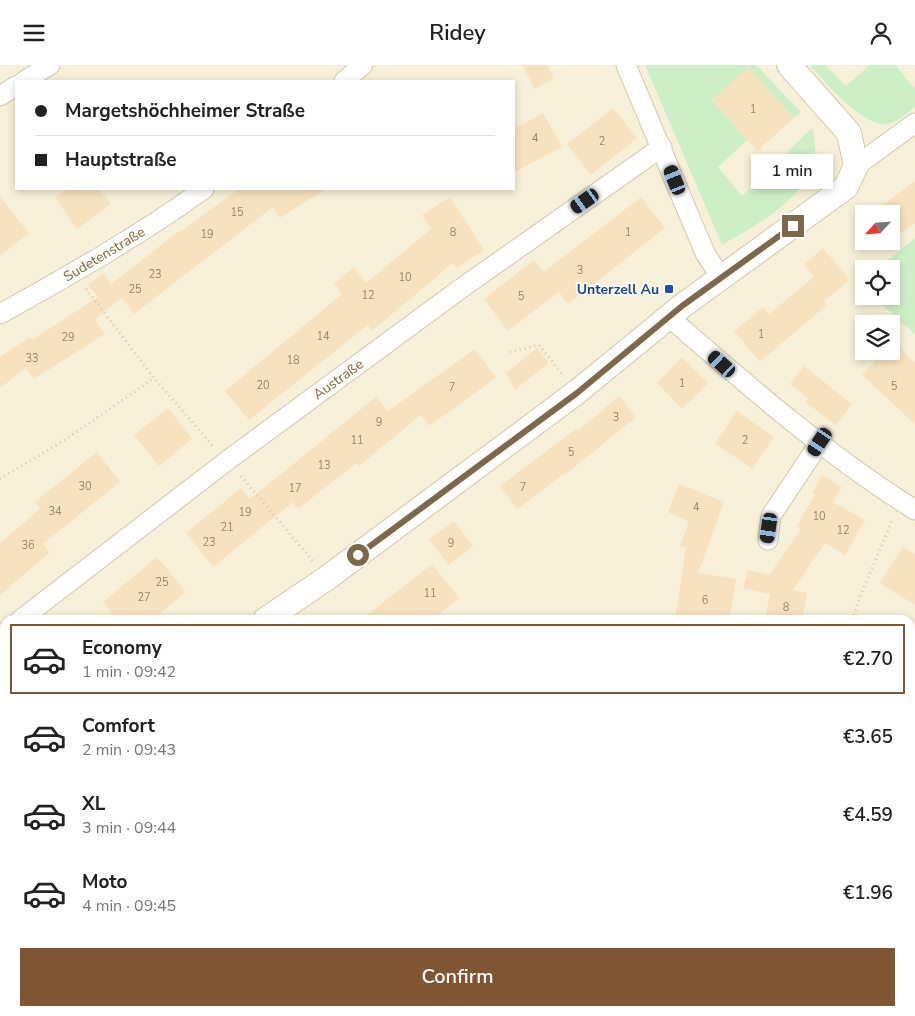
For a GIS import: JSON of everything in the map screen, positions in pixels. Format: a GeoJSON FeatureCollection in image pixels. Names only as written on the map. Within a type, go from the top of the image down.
{"type":"FeatureCollection","features":[{"type":"Feature","properties":{"kind":"street"},"geometry":{"type":"LineString","coordinates":[[26,80],[50,65]]}},
{"type":"Feature","properties":{"kind":"street"},"geometry":{"type":"LineString","coordinates":[[345,80],[363,65]]}},
{"type":"Feature","properties":{"kind":"street"},"geometry":{"type":"LineString","coordinates":[[626,65],[705,253],[721,278]]}},
{"type":"Feature","properties":{"kind":"street"},"geometry":{"type":"LineString","coordinates":[[789,65],[848,133],[856,166]]}},
{"type":"Feature","properties":{"kind":"street"},"geometry":{"type":"LineString","coordinates":[[0,96],[15,87]]}},
{"type":"Feature","properties":{"kind":"street"},"geometry":{"type":"LineString","coordinates":[[272,615],[326,578],[577,393],[669,317],[846,187],[856,166],[915,123]]}},
{"type":"Feature","properties":{"kind":"street","name":"Austraße"},"geometry":{"type":"LineString","coordinates":[[26,615],[228,460],[463,287],[662,147]]}},
{"type":"Feature","properties":{"kind":"street","name":"Sudetenstraße"},"geometry":{"type":"LineString","coordinates":[[0,314],[74,273],[163,218],[203,190]]}},
{"type":"Feature","properties":{"kind":"street"},"geometry":{"type":"LineString","coordinates":[[669,317],[736,376],[820,442],[908,506]]}},
{"type":"Feature","properties":{"kind":"street"},"geometry":{"type":"LineString","coordinates":[[768,540],[771,516],[820,442]]}},
{"type":"Feature","properties":{"kind":"path"},"geometry":{"type":"LineString","coordinates":[[74,273],[154,378],[199,432],[228,460],[326,578]]}},
{"type":"Feature","properties":{"kind":"path"},"geometry":{"type":"LineString","coordinates":[[510,352],[539,345],[557,368]]}},
{"type":"Feature","properties":{"kind":"path"},"geometry":{"type":"LineString","coordinates":[[0,479],[71,436],[154,378]]}},
{"type":"Feature","properties":{"kind":"path"},"geometry":{"type":"LineString","coordinates":[[854,615],[861,591],[908,506]]}},
{"type":"Feature","properties":{"kind":"shaded area"},"geometry":{"type":"Polygon","coordinates":[[[0,65],[915,65],[915,615],[0,615],[0,65]]]}},
{"type":"Feature","properties":{"kind":"green space"},"geometry":{"type":"Polygon","coordinates":[[[645,65],[756,65],[801,112],[794,118],[748,68],[712,100],[747,140],[718,167],[742,196],[812,128],[815,149],[811,168],[803,185],[790,200],[774,213],[722,245],[645,65]]]}},
{"type":"Feature","properties":{"kind":"green space"},"geometry":{"type":"Polygon","coordinates":[[[810,65],[825,65],[846,86],[870,65],[895,65],[915,89],[915,107],[892,123],[879,124],[857,112],[846,103],[810,65]]]}},
{"type":"Feature","properties":{"kind":"green space"},"geometry":{"type":"Polygon","coordinates":[[[915,238],[915,334],[900,321],[900,315],[894,315],[882,305],[900,305],[900,260],[888,260],[915,238]]]}},
{"type":"Feature","properties":{"kind":"building"},"geometry":{"type":"Polygon","coordinates":[[[522,65],[547,65],[554,78],[535,89],[522,65]]]}},
{"type":"Feature","properties":{"kind":"building"},"geometry":{"type":"Polygon","coordinates":[[[748,67],[794,118],[757,151],[712,100],[748,67]]]}},
{"type":"Feature","properties":{"kind":"building"},"geometry":{"type":"Polygon","coordinates":[[[613,108],[637,138],[591,175],[567,144],[613,108]]]}},
{"type":"Feature","properties":{"kind":"building"},"geometry":{"type":"Polygon","coordinates":[[[543,113],[562,147],[515,171],[515,128],[543,113]]]}},
{"type":"Feature","properties":{"kind":"building"},"geometry":{"type":"Polygon","coordinates":[[[915,181],[915,223],[900,234],[900,205],[883,205],[915,181]]]}},
{"type":"Feature","properties":{"kind":"building"},"geometry":{"type":"Polygon","coordinates":[[[66,190],[100,190],[111,204],[77,229],[55,197],[66,190]]]}},
{"type":"Feature","properties":{"kind":"building"},"geometry":{"type":"Polygon","coordinates":[[[238,190],[324,190],[280,218],[273,207],[134,314],[122,298],[95,319],[105,334],[34,379],[26,368],[0,388],[0,357],[30,337],[32,340],[98,297],[88,285],[103,273],[111,284],[238,190]]]}},
{"type":"Feature","properties":{"kind":"building"},"geometry":{"type":"Polygon","coordinates":[[[0,197],[29,233],[0,256],[0,197]]]}},
{"type":"Feature","properties":{"kind":"building"},"geometry":{"type":"Polygon","coordinates":[[[450,197],[484,250],[456,268],[453,263],[372,331],[368,325],[249,420],[225,391],[342,294],[334,284],[354,267],[366,283],[431,229],[422,215],[450,197]]]}},
{"type":"Feature","properties":{"kind":"building"},"geometry":{"type":"Polygon","coordinates":[[[641,197],[665,228],[568,304],[559,292],[508,331],[484,299],[534,260],[544,272],[641,197]]]}},
{"type":"Feature","properties":{"kind":"building"},"geometry":{"type":"Polygon","coordinates":[[[823,248],[850,280],[824,301],[827,305],[760,362],[734,331],[763,307],[769,314],[814,277],[804,264],[823,248]]]}},
{"type":"Feature","properties":{"kind":"building"},"geometry":{"type":"Polygon","coordinates":[[[537,348],[549,363],[515,390],[506,373],[537,348]]]}},
{"type":"Feature","properties":{"kind":"building"},"geometry":{"type":"Polygon","coordinates":[[[475,349],[496,378],[429,426],[421,415],[359,466],[357,463],[298,509],[293,502],[213,567],[186,533],[241,488],[250,499],[376,397],[388,411],[475,349]]]}},
{"type":"Feature","properties":{"kind":"building"},"geometry":{"type":"Polygon","coordinates":[[[900,349],[915,363],[915,424],[862,375],[876,360],[900,360],[900,349]]]}},
{"type":"Feature","properties":{"kind":"building"},"geometry":{"type":"Polygon","coordinates":[[[682,357],[708,383],[682,409],[657,383],[682,357]]]}},
{"type":"Feature","properties":{"kind":"building"},"geometry":{"type":"Polygon","coordinates":[[[804,366],[852,404],[836,425],[805,402],[808,398],[790,384],[804,366]]]}},
{"type":"Feature","properties":{"kind":"building"},"geometry":{"type":"Polygon","coordinates":[[[619,396],[636,417],[566,474],[517,509],[500,486],[576,429],[578,431],[619,396]]]}},
{"type":"Feature","properties":{"kind":"building"},"geometry":{"type":"Polygon","coordinates":[[[168,408],[192,439],[159,466],[134,435],[168,408]]]}},
{"type":"Feature","properties":{"kind":"building"},"geometry":{"type":"Polygon","coordinates":[[[737,411],[774,437],[752,469],[715,443],[737,411]]]}},
{"type":"Feature","properties":{"kind":"building"},"geometry":{"type":"Polygon","coordinates":[[[97,452],[120,482],[43,544],[50,552],[0,595],[0,543],[40,509],[35,502],[97,452]]]}},
{"type":"Feature","properties":{"kind":"building"},"geometry":{"type":"Polygon","coordinates":[[[822,475],[842,487],[833,502],[865,520],[845,555],[825,543],[793,590],[807,593],[803,615],[766,615],[770,594],[743,588],[748,570],[769,575],[801,529],[797,526],[815,494],[812,493],[822,475]]]}},
{"type":"Feature","properties":{"kind":"building"},"geometry":{"type":"Polygon","coordinates":[[[679,484],[724,502],[698,573],[736,579],[730,615],[676,615],[686,547],[680,547],[689,521],[668,512],[679,484]]]}},
{"type":"Feature","properties":{"kind":"building"},"geometry":{"type":"Polygon","coordinates":[[[454,521],[473,546],[449,565],[429,540],[454,521]]]}},
{"type":"Feature","properties":{"kind":"building"},"geometry":{"type":"Polygon","coordinates":[[[903,547],[915,554],[915,605],[880,583],[903,547]]]}},
{"type":"Feature","properties":{"kind":"building"},"geometry":{"type":"Polygon","coordinates":[[[157,557],[186,592],[157,615],[113,615],[103,602],[157,557]]]}},
{"type":"Feature","properties":{"kind":"building"},"geometry":{"type":"Polygon","coordinates":[[[432,564],[459,598],[437,615],[367,615],[432,564]]]}},
{"type":"Feature","properties":{"kind":"place","name":"Unterzell Au"},"geometry":{"type":"Point","coordinates":[669,289]}},
{"type":"Feature","properties":{"kind":"route"},"geometry":{"type":"LineString","coordinates":[[358,555],[577,393],[682,306],[793,226]]}}]}
